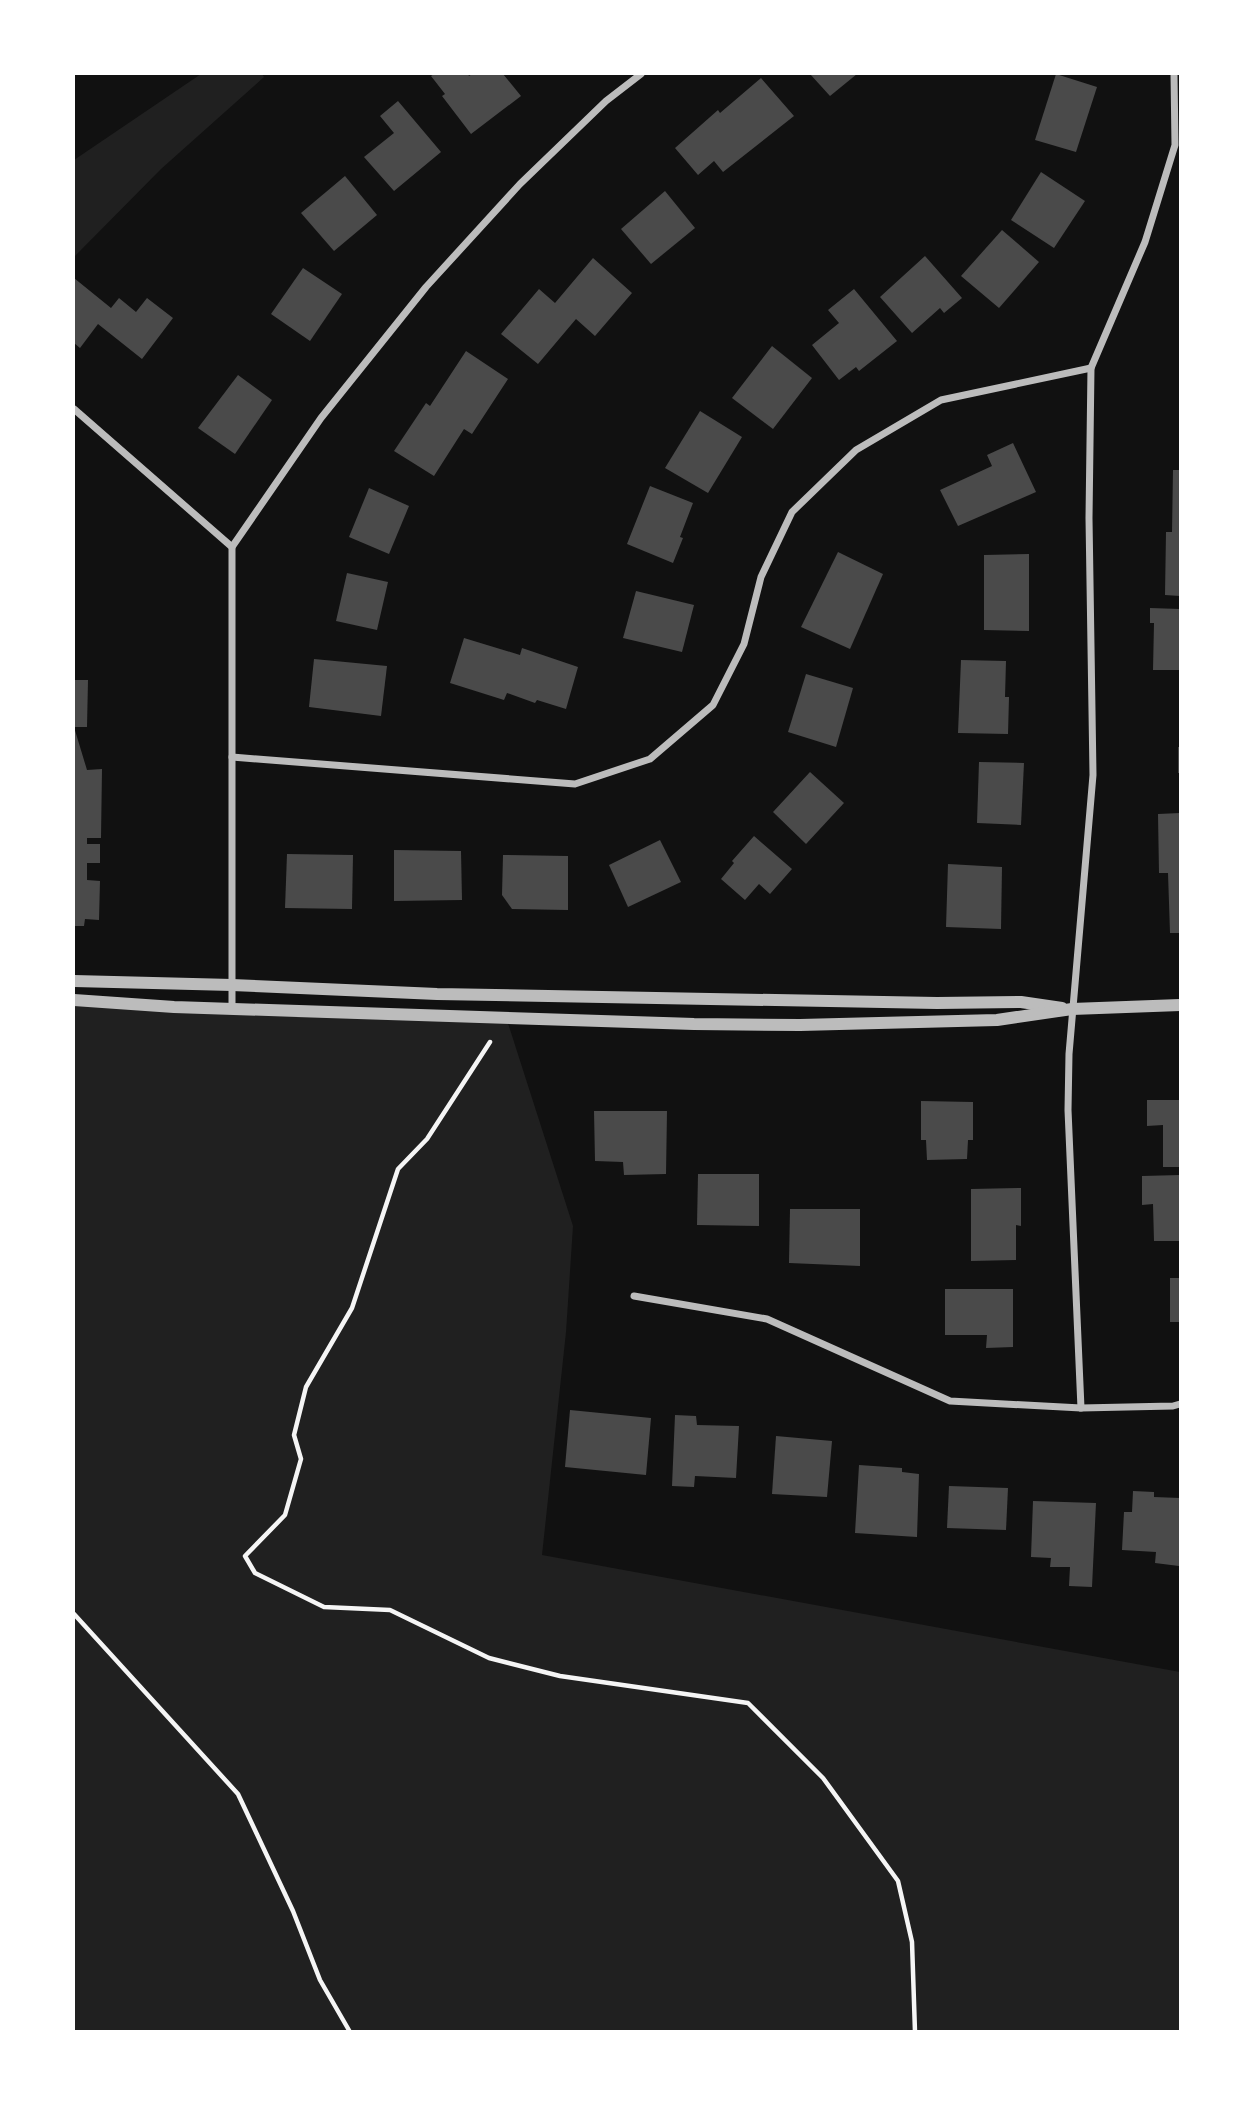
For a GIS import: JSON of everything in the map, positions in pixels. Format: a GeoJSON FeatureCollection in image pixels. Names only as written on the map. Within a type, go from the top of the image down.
{"type":"FeatureCollection","features":[{"type":"Feature","properties":{"kind":"street"},"geometry":{"type":"LineString","coordinates":[[233,1008],[232,547],[321,418],[426,287],[520,184],[606,101],[641,74]]}},
{"type":"Feature","properties":{"kind":"street"},"geometry":{"type":"LineString","coordinates":[[1081,1408],[1068,1110],[1072,1009],[1093,775],[1089,518],[1091,368],[1145,242],[1175,145],[1174,74]]}},
{"type":"Feature","properties":{"kind":"street"},"geometry":{"type":"LineString","coordinates":[[232,757],[575,784],[650,759],[713,705],[744,644],[761,577],[792,512],[856,450],[941,400],[1091,368]]}},
{"type":"Feature","properties":{"kind":"street"},"geometry":{"type":"LineString","coordinates":[[74,409],[232,547]]}},
{"type":"Feature","properties":{"kind":"street"},"geometry":{"type":"LineString","coordinates":[[74,981],[450,995],[1021,1002],[1072,1009]]}},
{"type":"Feature","properties":{"kind":"street"},"geometry":{"type":"LineString","coordinates":[[74,1000],[173,1007],[694,1024],[998,1020],[1072,1009],[1181,1005]]}},
{"type":"Feature","properties":{"kind":"street"},"geometry":{"type":"LineString","coordinates":[[634,1296],[767,1319],[950,1401],[1081,1408],[1181,1404]]}},
{"type":"Feature","properties":{"kind":"path"},"geometry":{"type":"LineString","coordinates":[[506,1017],[427,1139],[398,1169],[352,1308],[306,1387],[294,1435],[301,1459],[285,1515],[245,1556],[256,1573],[324,1607],[390,1610],[489,1658],[560,1676],[748,1703],[823,1778],[898,1881],[912,1942],[915,2032]]}},
{"type":"Feature","properties":{"kind":"path"},"geometry":{"type":"LineString","coordinates":[[74,1614],[238,1794],[293,1911],[320,1980],[351,2032]]}},
{"type":"Feature","properties":{"kind":"shaded area"},"geometry":{"type":"Polygon","coordinates":[[[201,74],[262,74],[264,77],[161,169],[74,257],[74,160],[201,74]]]}},
{"type":"Feature","properties":{"kind":"shaded area"},"geometry":{"type":"Polygon","coordinates":[[[74,999],[506,1017],[573,1226],[566,1332],[542,1555],[1180,1672],[1180,2031],[74,2031],[74,999]]]}},
{"type":"Feature","properties":{"kind":"building"},"geometry":{"type":"Polygon","coordinates":[[[503,74],[521,96],[471,134],[442,96],[445,94],[431,76],[503,74]]]}},
{"type":"Feature","properties":{"kind":"building"},"geometry":{"type":"Polygon","coordinates":[[[810,74],[857,74],[830,96],[810,74]]]}},
{"type":"Feature","properties":{"kind":"building"},"geometry":{"type":"Polygon","coordinates":[[[1056,74],[1097,87],[1076,152],[1035,140],[1056,74]]]}},
{"type":"Feature","properties":{"kind":"building"},"geometry":{"type":"Polygon","coordinates":[[[761,78],[794,116],[723,172],[714,161],[698,175],[675,148],[718,110],[720,113],[761,78]]]}},
{"type":"Feature","properties":{"kind":"building"},"geometry":{"type":"Polygon","coordinates":[[[398,101],[441,152],[394,191],[364,157],[394,133],[380,116],[398,101]]]}},
{"type":"Feature","properties":{"kind":"building"},"geometry":{"type":"Polygon","coordinates":[[[1041,172],[1085,201],[1054,248],[1011,220],[1041,172]]]}},
{"type":"Feature","properties":{"kind":"building"},"geometry":{"type":"Polygon","coordinates":[[[345,176],[377,215],[334,251],[301,213],[345,176]]]}},
{"type":"Feature","properties":{"kind":"building"},"geometry":{"type":"Polygon","coordinates":[[[665,191],[695,228],[651,264],[621,229],[665,191]]]}},
{"type":"Feature","properties":{"kind":"building"},"geometry":{"type":"Polygon","coordinates":[[[1002,230],[1039,262],[999,308],[961,276],[1002,230]]]}},
{"type":"Feature","properties":{"kind":"building"},"geometry":{"type":"Polygon","coordinates":[[[925,256],[962,298],[944,313],[940,308],[912,333],[880,297],[925,256]]]}},
{"type":"Feature","properties":{"kind":"building"},"geometry":{"type":"Polygon","coordinates":[[[593,258],[632,293],[595,336],[576,319],[538,364],[501,334],[539,289],[555,303],[593,258]]]}},
{"type":"Feature","properties":{"kind":"building"},"geometry":{"type":"Polygon","coordinates":[[[303,268],[342,294],[310,341],[271,314],[303,268]]]}},
{"type":"Feature","properties":{"kind":"building"},"geometry":{"type":"Polygon","coordinates":[[[74,278],[111,308],[119,298],[136,312],[147,298],[173,318],[142,359],[98,324],[80,348],[74,343],[74,278]]]}},
{"type":"Feature","properties":{"kind":"building"},"geometry":{"type":"Polygon","coordinates":[[[854,289],[897,341],[859,371],[856,367],[839,380],[812,345],[839,323],[828,310],[854,289]]]}},
{"type":"Feature","properties":{"kind":"building"},"geometry":{"type":"Polygon","coordinates":[[[772,346],[812,378],[773,429],[732,398],[772,346]]]}},
{"type":"Feature","properties":{"kind":"building"},"geometry":{"type":"Polygon","coordinates":[[[466,351],[508,379],[472,434],[464,429],[434,476],[394,451],[426,403],[430,406],[466,351]]]}},
{"type":"Feature","properties":{"kind":"building"},"geometry":{"type":"Polygon","coordinates":[[[238,375],[272,400],[235,454],[198,428],[238,375]]]}},
{"type":"Feature","properties":{"kind":"building"},"geometry":{"type":"Polygon","coordinates":[[[700,411],[742,437],[708,493],[665,468],[700,411]]]}},
{"type":"Feature","properties":{"kind":"building"},"geometry":{"type":"Polygon","coordinates":[[[1013,443],[1036,492],[958,526],[940,490],[992,466],[987,455],[1013,443]]]}},
{"type":"Feature","properties":{"kind":"building"},"geometry":{"type":"Polygon","coordinates":[[[1173,470],[1180,470],[1180,596],[1165,595],[1166,532],[1172,532],[1173,470]]]}},
{"type":"Feature","properties":{"kind":"building"},"geometry":{"type":"Polygon","coordinates":[[[650,486],[693,503],[673,563],[627,544],[650,486]]]}},
{"type":"Feature","properties":{"kind":"building"},"geometry":{"type":"Polygon","coordinates":[[[369,488],[409,506],[389,554],[349,537],[369,488]]]}},
{"type":"Feature","properties":{"kind":"building"},"geometry":{"type":"Polygon","coordinates":[[[838,552],[883,574],[850,649],[801,627],[838,552]]]}},
{"type":"Feature","properties":{"kind":"building"},"geometry":{"type":"Polygon","coordinates":[[[1029,554],[1029,631],[984,630],[984,555],[1029,554]]]}},
{"type":"Feature","properties":{"kind":"building"},"geometry":{"type":"Polygon","coordinates":[[[347,573],[388,582],[377,630],[336,621],[347,573]]]}},
{"type":"Feature","properties":{"kind":"building"},"geometry":{"type":"Polygon","coordinates":[[[636,591],[694,605],[682,652],[623,638],[636,591]]]}},
{"type":"Feature","properties":{"kind":"building"},"geometry":{"type":"Polygon","coordinates":[[[1150,608],[1180,609],[1180,670],[1153,670],[1154,623],[1150,623],[1150,608]]]}},
{"type":"Feature","properties":{"kind":"building"},"geometry":{"type":"Polygon","coordinates":[[[464,638],[520,655],[522,648],[578,667],[566,709],[537,700],[535,703],[507,693],[504,700],[450,683],[464,638]]]}},
{"type":"Feature","properties":{"kind":"building"},"geometry":{"type":"Polygon","coordinates":[[[314,659],[387,666],[381,716],[309,707],[314,659]]]}},
{"type":"Feature","properties":{"kind":"building"},"geometry":{"type":"Polygon","coordinates":[[[961,660],[1006,661],[1008,734],[958,733],[961,660]]]}},
{"type":"Feature","properties":{"kind":"building"},"geometry":{"type":"Polygon","coordinates":[[[806,674],[853,688],[836,747],[788,732],[806,674]]]}},
{"type":"Feature","properties":{"kind":"building"},"geometry":{"type":"Polygon","coordinates":[[[74,680],[88,680],[87,727],[74,727],[74,680]]]}},
{"type":"Feature","properties":{"kind":"building"},"geometry":{"type":"Polygon","coordinates":[[[74,727],[87,770],[102,769],[101,838],[87,838],[87,844],[100,844],[100,863],[87,863],[87,880],[100,881],[99,920],[85,919],[84,926],[74,926],[74,727]]]}},
{"type":"Feature","properties":{"kind":"building"},"geometry":{"type":"Polygon","coordinates":[[[1180,747],[1180,773],[1178,773],[1180,747]]]}},
{"type":"Feature","properties":{"kind":"building"},"geometry":{"type":"Polygon","coordinates":[[[979,762],[1024,763],[1021,825],[977,823],[979,762]]]}},
{"type":"Feature","properties":{"kind":"building"},"geometry":{"type":"Polygon","coordinates":[[[810,772],[844,803],[806,844],[773,812],[810,772]]]}},
{"type":"Feature","properties":{"kind":"building"},"geometry":{"type":"Polygon","coordinates":[[[1180,813],[1180,933],[1170,933],[1168,873],[1159,873],[1158,814],[1180,813]]]}},
{"type":"Feature","properties":{"kind":"building"},"geometry":{"type":"Polygon","coordinates":[[[754,836],[792,869],[770,894],[759,884],[745,900],[721,879],[734,863],[732,861],[754,836]]]}},
{"type":"Feature","properties":{"kind":"building"},"geometry":{"type":"Polygon","coordinates":[[[660,840],[681,882],[628,907],[609,865],[660,840]]]}},
{"type":"Feature","properties":{"kind":"building"},"geometry":{"type":"Polygon","coordinates":[[[394,850],[461,851],[462,900],[394,901],[394,850]]]}},
{"type":"Feature","properties":{"kind":"building"},"geometry":{"type":"Polygon","coordinates":[[[287,854],[353,855],[352,909],[285,908],[287,854]]]}},
{"type":"Feature","properties":{"kind":"building"},"geometry":{"type":"Polygon","coordinates":[[[503,855],[568,856],[568,910],[512,909],[502,895],[503,855]]]}},
{"type":"Feature","properties":{"kind":"building"},"geometry":{"type":"Polygon","coordinates":[[[948,864],[1002,867],[1001,929],[946,927],[948,864]]]}},
{"type":"Feature","properties":{"kind":"building"},"geometry":{"type":"Polygon","coordinates":[[[1147,1100],[1180,1100],[1180,1167],[1163,1167],[1163,1125],[1147,1126],[1147,1100]]]}},
{"type":"Feature","properties":{"kind":"building"},"geometry":{"type":"Polygon","coordinates":[[[921,1101],[973,1102],[973,1140],[968,1140],[967,1159],[927,1160],[926,1140],[921,1140],[921,1101]]]}},
{"type":"Feature","properties":{"kind":"building"},"geometry":{"type":"Polygon","coordinates":[[[594,1111],[667,1111],[666,1174],[624,1175],[623,1162],[595,1161],[594,1111]]]}},
{"type":"Feature","properties":{"kind":"building"},"geometry":{"type":"Polygon","coordinates":[[[698,1174],[759,1174],[759,1226],[697,1225],[698,1174]]]}},
{"type":"Feature","properties":{"kind":"building"},"geometry":{"type":"Polygon","coordinates":[[[1180,1175],[1180,1241],[1154,1241],[1153,1204],[1142,1205],[1142,1176],[1180,1175]]]}},
{"type":"Feature","properties":{"kind":"building"},"geometry":{"type":"Polygon","coordinates":[[[1021,1188],[1021,1226],[1016,1225],[1016,1260],[971,1261],[971,1189],[1021,1188]]]}},
{"type":"Feature","properties":{"kind":"building"},"geometry":{"type":"Polygon","coordinates":[[[790,1209],[860,1209],[860,1266],[789,1263],[790,1209]]]}},
{"type":"Feature","properties":{"kind":"building"},"geometry":{"type":"Polygon","coordinates":[[[1170,1278],[1180,1278],[1180,1322],[1170,1322],[1170,1278]]]}},
{"type":"Feature","properties":{"kind":"building"},"geometry":{"type":"Polygon","coordinates":[[[945,1289],[1013,1289],[1013,1347],[986,1348],[987,1335],[945,1335],[945,1289]]]}},
{"type":"Feature","properties":{"kind":"building"},"geometry":{"type":"Polygon","coordinates":[[[570,1410],[651,1418],[646,1475],[565,1467],[570,1410]]]}},
{"type":"Feature","properties":{"kind":"building"},"geometry":{"type":"Polygon","coordinates":[[[675,1415],[696,1416],[697,1425],[739,1426],[736,1478],[695,1476],[694,1487],[672,1486],[675,1415]]]}},
{"type":"Feature","properties":{"kind":"building"},"geometry":{"type":"Polygon","coordinates":[[[776,1436],[832,1441],[827,1497],[772,1494],[776,1436]]]}},
{"type":"Feature","properties":{"kind":"building"},"geometry":{"type":"Polygon","coordinates":[[[859,1465],[902,1468],[902,1472],[919,1474],[917,1537],[855,1533],[859,1465]]]}},
{"type":"Feature","properties":{"kind":"building"},"geometry":{"type":"Polygon","coordinates":[[[949,1486],[1008,1488],[1006,1530],[947,1528],[949,1486]]]}},
{"type":"Feature","properties":{"kind":"building"},"geometry":{"type":"Polygon","coordinates":[[[1133,1491],[1154,1492],[1154,1497],[1180,1498],[1179,1566],[1155,1563],[1156,1552],[1122,1550],[1124,1512],[1132,1512],[1133,1491]]]}},
{"type":"Feature","properties":{"kind":"building"},"geometry":{"type":"Polygon","coordinates":[[[1033,1501],[1096,1503],[1092,1587],[1069,1586],[1070,1567],[1050,1567],[1051,1558],[1031,1557],[1033,1501]]]}}]}
